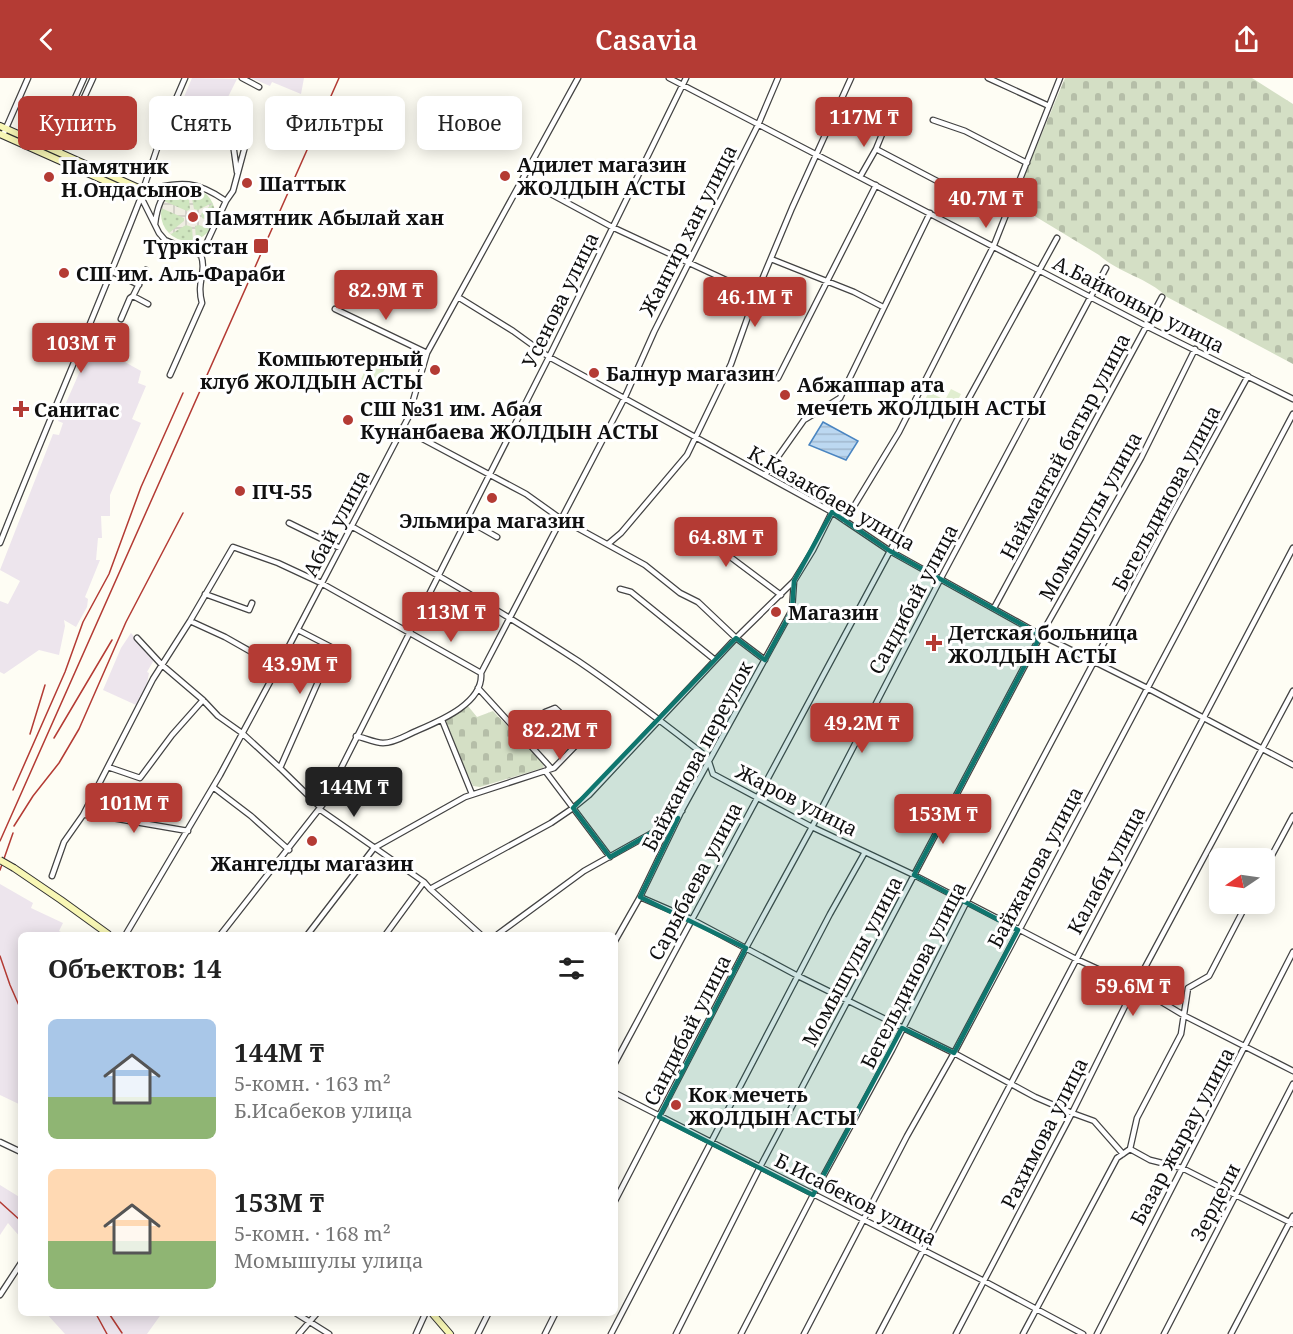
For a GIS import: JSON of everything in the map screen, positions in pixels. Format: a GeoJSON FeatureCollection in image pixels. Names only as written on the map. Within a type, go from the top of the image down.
{"type":"FeatureCollection","features":[{"type":"Feature","properties":{"kind":"street"},"geometry":{"type":"LineString","coordinates":[[2,131],[28,78]]}},
{"type":"Feature","properties":{"kind":"street"},"geometry":{"type":"LineString","coordinates":[[56,151],[84,78]]}},
{"type":"Feature","properties":{"kind":"street"},"geometry":{"type":"LineString","coordinates":[[56,151],[93,78]]}},
{"type":"Feature","properties":{"kind":"street"},"geometry":{"type":"LineString","coordinates":[[0,543],[113,272],[166,122],[185,78]]}},
{"type":"Feature","properties":{"kind":"street"},"geometry":{"type":"LineString","coordinates":[[242,78],[259,87]]}},
{"type":"Feature","properties":{"kind":"street"},"geometry":{"type":"LineString","coordinates":[[570,78],[578,80]]}},
{"type":"Feature","properties":{"kind":"street","name":"А.Байконыр улица"},"geometry":{"type":"LineString","coordinates":[[669,78],[1146,326],[1293,399]]}},
{"type":"Feature","properties":{"kind":"street","name":"Усенова улица"},"geometry":{"type":"LineString","coordinates":[[223,932],[320,808],[440,575],[686,78]]}},
{"type":"Feature","properties":{"kind":"street","name":"Жангир хан улица"},"geometry":{"type":"LineString","coordinates":[[478,688],[481,673],[625,397],[688,263],[758,125],[778,78]]}},
{"type":"Feature","properties":{"kind":"street"},"geometry":{"type":"LineString","coordinates":[[608,544],[621,533],[687,455],[731,364],[756,294],[792,208],[851,78]]}},
{"type":"Feature","properties":{"kind":"street"},"geometry":{"type":"LineString","coordinates":[[988,78],[1049,106]]}},
{"type":"Feature","properties":{"kind":"street"},"geometry":{"type":"LineString","coordinates":[[845,521],[899,432],[994,245],[1060,78]]}},
{"type":"Feature","properties":{"kind":"street","name":"Абай улица"},"geometry":{"type":"LineString","coordinates":[[127,932],[188,831],[278,668],[408,418],[427,353],[578,80]]}},
{"type":"Feature","properties":{"kind":"street"},"geometry":{"type":"LineString","coordinates":[[933,120],[965,131],[1027,163]]}},
{"type":"Feature","properties":{"kind":"street"},"geometry":{"type":"LineString","coordinates":[[860,177],[885,127]]}},
{"type":"Feature","properties":{"kind":"street"},"geometry":{"type":"LineString","coordinates":[[2,131],[56,151],[143,190],[188,183],[206,189],[226,201]]}},
{"type":"Feature","properties":{"kind":"street"},"geometry":{"type":"LineString","coordinates":[[2,131],[141,197],[155,226],[165,240],[201,255]]}},
{"type":"Feature","properties":{"kind":"street"},"geometry":{"type":"LineString","coordinates":[[876,149],[1007,213]]}},
{"type":"Feature","properties":{"kind":"street"},"geometry":{"type":"LineString","coordinates":[[234,150],[237,175]]}},
{"type":"Feature","properties":{"kind":"street"},"geometry":{"type":"LineString","coordinates":[[170,375],[202,303],[199,290],[205,266],[201,255],[232,191],[244,150]]}},
{"type":"Feature","properties":{"kind":"street"},"geometry":{"type":"LineString","coordinates":[[523,179],[612,227],[756,294]]}},
{"type":"Feature","properties":{"kind":"street"},"geometry":{"type":"LineString","coordinates":[[155,226],[156,213],[164,194],[180,183]]}},
{"type":"Feature","properties":{"kind":"street"},"geometry":{"type":"LineString","coordinates":[[778,378],[876,185]]}},
{"type":"Feature","properties":{"kind":"street"},"geometry":{"type":"LineString","coordinates":[[765,475],[804,420],[840,398],[930,213]]}},
{"type":"Feature","properties":{"kind":"street","name":"Сарыбаева улица"},"geometry":{"type":"LineString","coordinates":[[618,1057],[756,796],[890,551],[957,420],[1057,238]]}},
{"type":"Feature","properties":{"kind":"street"},"geometry":{"type":"LineString","coordinates":[[771,260],[854,292],[883,307]]}},
{"type":"Feature","properties":{"kind":"street","name":"Сандибай улица"},"geometry":{"type":"LineString","coordinates":[[618,1195],[746,948],[1106,268]]}},
{"type":"Feature","properties":{"kind":"street"},"geometry":{"type":"LineString","coordinates":[[121,318],[146,270]]}},
{"type":"Feature","properties":{"kind":"street"},"geometry":{"type":"LineString","coordinates":[[113,272],[139,285]]}},
{"type":"Feature","properties":{"kind":"street"},"geometry":{"type":"LineString","coordinates":[[133,296],[148,304]]}},
{"type":"Feature","properties":{"kind":"street","name":"К.Казакбаев улица"},"geometry":{"type":"LineString","coordinates":[[458,297],[513,331],[549,357],[832,512],[890,551],[1041,635],[1293,765]]}},
{"type":"Feature","properties":{"kind":"street","name":"Наймантай батыр улица"},"geometry":{"type":"LineString","coordinates":[[994,608],[1162,297]]}},
{"type":"Feature","properties":{"kind":"street"},"geometry":{"type":"LineString","coordinates":[[335,309],[427,353]]}},
{"type":"Feature","properties":{"kind":"street","name":"Момышулы улица"},"geometry":{"type":"LineString","coordinates":[[676,1334],[760,1167],[914,875],[1041,635],[1141,458],[1195,350]]}},
{"type":"Feature","properties":{"kind":"street","name":"Бегельдинова улица"},"geometry":{"type":"LineString","coordinates":[[741,1334],[892,1050],[966,903],[1248,376]]}},
{"type":"Feature","properties":{"kind":"street","name":"Байжанова улица"},"geometry":{"type":"LineString","coordinates":[[804,1334],[907,1136],[954,1053],[1293,414]]}},
{"type":"Feature","properties":{"kind":"street"},"geometry":{"type":"LineString","coordinates":[[402,428],[489,473],[526,494],[561,519],[645,565],[680,593],[698,602],[736,638],[765,660]]}},
{"type":"Feature","properties":{"kind":"street"},"geometry":{"type":"LineString","coordinates":[[430,889],[573,808],[589,795],[736,638],[794,581],[832,512]]}},
{"type":"Feature","properties":{"kind":"street"},"geometry":{"type":"LineString","coordinates":[[467,519],[497,537]]}},
{"type":"Feature","properties":{"kind":"street"},"geometry":{"type":"LineString","coordinates":[[689,521],[713,544],[781,595]]}},
{"type":"Feature","properties":{"kind":"street"},"geometry":{"type":"LineString","coordinates":[[289,523],[340,548]]}},
{"type":"Feature","properties":{"kind":"street","name":"Жаров улица"},"geometry":{"type":"LineString","coordinates":[[351,526],[440,575],[578,661],[702,753],[709,762],[713,774],[812,827],[914,875],[1018,930],[1135,986],[1185,1016],[1293,1071]]}},
{"type":"Feature","properties":{"kind":"street"},"geometry":{"type":"LineString","coordinates":[[52,876],[64,842],[83,815],[162,665],[232,547],[278,563],[321,583],[481,673]]}},
{"type":"Feature","properties":{"kind":"street","name":"Калаби улица"},"geometry":{"type":"LineString","coordinates":[[879,1334],[1293,548]]}},
{"type":"Feature","properties":{"kind":"street","name":"Байжанова переулок"},"geometry":{"type":"LineString","coordinates":[[618,936],[640,897],[682,810],[792,610],[794,581]]}},
{"type":"Feature","properties":{"kind":"street"},"geometry":{"type":"LineString","coordinates":[[620,589],[631,592],[715,660]]}},
{"type":"Feature","properties":{"kind":"street"},"geometry":{"type":"LineString","coordinates":[[205,594],[249,610],[252,603]]}},
{"type":"Feature","properties":{"kind":"street"},"geometry":{"type":"LineString","coordinates":[[190,621],[225,637],[278,668]]}},
{"type":"Feature","properties":{"kind":"street"},"geometry":{"type":"LineString","coordinates":[[280,768],[333,648],[297,630]]}},
{"type":"Feature","properties":{"kind":"street"},"geometry":{"type":"LineString","coordinates":[[137,638],[162,665],[218,716],[242,733],[320,808],[424,882],[478,932]]}},
{"type":"Feature","properties":{"kind":"street"},"geometry":{"type":"LineString","coordinates":[[356,736],[385,743],[442,720],[459,710],[478,688],[550,766],[546,772]]}},
{"type":"Feature","properties":{"kind":"street","name":"Рахимова улица"},"geometry":{"type":"LineString","coordinates":[[956,1334],[1072,1113],[1135,986],[1293,691]]}},
{"type":"Feature","properties":{"kind":"street"},"geometry":{"type":"LineString","coordinates":[[108,767],[140,778],[172,735],[203,700]]}},
{"type":"Feature","properties":{"kind":"street"},"geometry":{"type":"LineString","coordinates":[[310,932],[374,848],[472,794],[554,768],[585,736],[555,708],[545,712]]}},
{"type":"Feature","properties":{"kind":"street"},"geometry":{"type":"LineString","coordinates":[[442,720],[472,794]]}},
{"type":"Feature","properties":{"kind":"street"},"geometry":{"type":"LineString","coordinates":[[546,772],[610,857]]}},
{"type":"Feature","properties":{"kind":"street"},"geometry":{"type":"LineString","coordinates":[[213,787],[251,816],[289,850]]}},
{"type":"Feature","properties":{"kind":"street"},"geometry":{"type":"LineString","coordinates":[[501,932],[584,871],[652,833],[682,810]]}},
{"type":"Feature","properties":{"kind":"street"},"geometry":{"type":"LineString","coordinates":[[83,815],[96,815],[188,831]]}},
{"type":"Feature","properties":{"kind":"street"},"geometry":{"type":"LineString","coordinates":[[1275,850],[1293,816]]}},
{"type":"Feature","properties":{"kind":"street"},"geometry":{"type":"LineString","coordinates":[[611,1334],[830,914],[865,852]]}},
{"type":"Feature","properties":{"kind":"street"},"geometry":{"type":"LineString","coordinates":[[0,860],[105,932]]}},
{"type":"Feature","properties":{"kind":"street"},"geometry":{"type":"LineString","coordinates":[[387,932],[424,882]]}},
{"type":"Feature","properties":{"kind":"street"},"geometry":{"type":"LineString","coordinates":[[640,897],[691,919],[798,976],[1011,1082],[1035,1097],[1094,1120],[1123,1154]]}},
{"type":"Feature","properties":{"kind":"street"},"geometry":{"type":"LineString","coordinates":[[1023,1334],[1117,1158],[1130,1149],[1137,1118],[1181,1034],[1188,988],[1209,976],[1241,914]]}},
{"type":"Feature","properties":{"kind":"street","name":"Базар жырау улица"},"geometry":{"type":"LineString","coordinates":[[1097,1334],[1293,952]]}},
{"type":"Feature","properties":{"kind":"street","name":"Зердели"},"geometry":{"type":"LineString","coordinates":[[1164,1334],[1293,1084]]}},
{"type":"Feature","properties":{"kind":"street","name":"Б.Исабеков улица"},"geometry":{"type":"LineString","coordinates":[[618,1095],[984,1281],[1083,1334]]}},
{"type":"Feature","properties":{"kind":"street"},"geometry":{"type":"LineString","coordinates":[[0,1142],[18,1151]]}},
{"type":"Feature","properties":{"kind":"street"},"geometry":{"type":"LineString","coordinates":[[1130,1149],[1150,1160],[1182,1168],[1292,1223]]}},
{"type":"Feature","properties":{"kind":"street"},"geometry":{"type":"LineString","coordinates":[[1231,1334],[1292,1223],[1293,1216]]}},
{"type":"Feature","properties":{"kind":"street"},"geometry":{"type":"LineString","coordinates":[[0,1295],[18,1268]]}},
{"type":"Feature","properties":{"kind":"street"},"geometry":{"type":"LineString","coordinates":[[300,1316],[329,1334]]}},
{"type":"Feature","properties":{"kind":"street"},"geometry":{"type":"LineString","coordinates":[[299,1334],[314,1316]]}},
{"type":"Feature","properties":{"kind":"street"},"geometry":{"type":"LineString","coordinates":[[416,1334],[427,1316]]}},
{"type":"Feature","properties":{"kind":"street"},"geometry":{"type":"LineString","coordinates":[[433,1316],[450,1334]]}},
{"type":"Feature","properties":{"kind":"street"},"geometry":{"type":"LineString","coordinates":[[478,1334],[487,1316]]}},
{"type":"Feature","properties":{"kind":"street"},"geometry":{"type":"LineString","coordinates":[[545,1334],[554,1316]]}},
{"type":"Feature","properties":{"kind":"highlighted area"},"geometry":{"type":"Polygon","coordinates":[[[832,512],[890,551],[1041,635],[914,875],[1018,930],[954,1053],[902,1028],[813,1195],[659,1117],[746,948],[640,897],[678,818],[610,857],[573,808],[736,638],[765,660],[792,610],[794,581],[832,512]]]}},
{"type":"Feature","properties":{"kind":"shaded area"},"geometry":{"type":"Polygon","coordinates":[[[192,78],[237,79],[228,96],[184,96],[192,78]]]}},
{"type":"Feature","properties":{"kind":"shaded area"},"geometry":{"type":"Polygon","coordinates":[[[251,78],[304,78],[301,94],[272,82],[270,86],[251,78]]]}},
{"type":"Feature","properties":{"kind":"shaded area"},"geometry":{"type":"Polygon","coordinates":[[[188,188],[190,188],[194,209],[198,210],[212,203],[201,214],[202,218],[212,222],[209,229],[199,225],[195,226],[196,240],[193,241],[192,227],[186,225],[169,233],[184,221],[184,218],[161,208],[164,201],[187,211],[190,209],[188,188]]]}},
{"type":"Feature","properties":{"kind":"shaded area"},"geometry":{"type":"Polygon","coordinates":[[[91,346],[141,371],[138,383],[146,386],[132,419],[141,423],[110,495],[110,516],[101,516],[102,538],[98,538],[96,560],[100,560],[85,597],[88,599],[87,607],[76,627],[64,620],[65,626],[59,655],[39,650],[4,674],[0,672],[0,601],[8,604],[20,581],[0,570],[53,434],[59,435],[63,423],[58,421],[91,346]]]}},
{"type":"Feature","properties":{"kind":"shaded area"},"geometry":{"type":"Polygon","coordinates":[[[131,633],[154,660],[147,672],[149,673],[147,684],[136,705],[103,690],[121,648],[131,633]]]}},
{"type":"Feature","properties":{"kind":"shaded area"},"geometry":{"type":"Polygon","coordinates":[[[0,884],[33,903],[31,908],[63,923],[59,931],[61,932],[18,932],[18,1104],[0,1095],[0,884]]]}},
{"type":"Feature","properties":{"kind":"shaded area"},"geometry":{"type":"Polygon","coordinates":[[[0,1185],[18,1196],[18,1235],[8,1223],[0,1235],[0,1185]]]}},
{"type":"Feature","properties":{"kind":"shaded area"},"geometry":{"type":"Polygon","coordinates":[[[49,1316],[160,1316],[147,1334],[65,1334],[49,1316]]]}},
{"type":"Feature","properties":{"kind":"green space"},"geometry":{"type":"Polygon","coordinates":[[[1065,78],[1252,78],[1293,104],[1293,364],[1167,297],[1151,285],[1115,266],[1013,203],[1065,78]]]}},
{"type":"Feature","properties":{"kind":"green space"},"geometry":{"type":"Polygon","coordinates":[[[188,187],[198,189],[207,195],[213,204],[215,214],[213,224],[207,233],[198,239],[188,241],[178,239],[169,233],[163,224],[161,214],[163,204],[169,195],[178,189],[188,187]]]}},
{"type":"Feature","properties":{"kind":"green space"},"geometry":{"type":"Polygon","coordinates":[[[373,353],[389,360],[376,387],[361,379],[373,353]]]}},
{"type":"Feature","properties":{"kind":"green space"},"geometry":{"type":"Polygon","coordinates":[[[951,389],[961,394],[949,418],[922,405],[929,392],[945,400],[951,389]]]}},
{"type":"Feature","properties":{"kind":"green space"},"geometry":{"type":"Polygon","coordinates":[[[468,706],[477,717],[493,711],[544,764],[543,768],[480,787],[473,786],[446,721],[468,706]]]}},
{"type":"Feature","properties":{"kind":"water"},"geometry":{"type":"Polygon","coordinates":[[[823,422],[858,441],[846,460],[809,445],[823,422]]]}},
{"type":"Feature","properties":{"kind":"railway"},"geometry":{"type":"LineString","coordinates":[[0,841],[339,78]]}},
{"type":"Feature","properties":{"kind":"railway"},"geometry":{"type":"LineString","coordinates":[[13,790],[65,672],[83,622],[109,574],[141,487],[183,393]]}},
{"type":"Feature","properties":{"kind":"railway"},"geometry":{"type":"LineString","coordinates":[[14,826],[33,796],[59,763],[79,729],[126,622],[183,513]]}},
{"type":"Feature","properties":{"kind":"railway"},"geometry":{"type":"LineString","coordinates":[[54,738],[112,640]]}},
{"type":"Feature","properties":{"kind":"railway"},"geometry":{"type":"LineString","coordinates":[[30,734],[45,685]]}},
{"type":"Feature","properties":{"kind":"railway"},"geometry":{"type":"LineString","coordinates":[[0,870],[13,833]]}},
{"type":"Feature","properties":{"kind":"railway"},"geometry":{"type":"LineString","coordinates":[[0,956],[18,1003]]}},
{"type":"Feature","properties":{"kind":"railway"},"geometry":{"type":"LineString","coordinates":[[0,1202],[18,1218]]}},
{"type":"Feature","properties":{"kind":"railway"},"geometry":{"type":"LineString","coordinates":[[97,1316],[107,1334]]}},
{"type":"Feature","properties":{"kind":"railway"},"geometry":{"type":"LineString","coordinates":[[111,1316],[122,1333]]}},
{"type":"Feature","properties":{"kind":"place","name":"Адилет магазин ЖОЛДЫН АСТЫ"},"geometry":{"type":"Point","coordinates":[505,176]}},
{"type":"Feature","properties":{"kind":"place","name":"Памятник Н.Ондасынов"},"geometry":{"type":"Point","coordinates":[49,177]}},
{"type":"Feature","properties":{"kind":"place","name":"Шаттык"},"geometry":{"type":"Point","coordinates":[247,183]}},
{"type":"Feature","properties":{"kind":"place","name":"Памятник Абылай хан"},"geometry":{"type":"Point","coordinates":[193,217]}},
{"type":"Feature","properties":{"kind":"place","name":"Түркістан"},"geometry":{"type":"Point","coordinates":[261,246]}},
{"type":"Feature","properties":{"kind":"place","name":"СШ им. Аль-Фараби"},"geometry":{"type":"Point","coordinates":[64,273]}},
{"type":"Feature","properties":{"kind":"place","name":"Компьютерный клуб ЖОЛДЫН АСТЫ"},"geometry":{"type":"Point","coordinates":[435,370]}},
{"type":"Feature","properties":{"kind":"place","name":"Балнур магазин"},"geometry":{"type":"Point","coordinates":[594,373]}},
{"type":"Feature","properties":{"kind":"place","name":"Абжаппар ата мечеть ЖОЛДЫН АСТЫ"},"geometry":{"type":"Point","coordinates":[785,395]}},
{"type":"Feature","properties":{"kind":"place","name":"Санитас"},"geometry":{"type":"Point","coordinates":[21,409]}},
{"type":"Feature","properties":{"kind":"place","name":"СШ №31 им. Абая Кунанбаева ЖОЛДЫН АСТЫ"},"geometry":{"type":"Point","coordinates":[348,420]}},
{"type":"Feature","properties":{"kind":"place","name":"ПЧ-55"},"geometry":{"type":"Point","coordinates":[240,491]}},
{"type":"Feature","properties":{"kind":"place","name":"Эльмира магазин"},"geometry":{"type":"Point","coordinates":[492,498]}},
{"type":"Feature","properties":{"kind":"place","name":"Магазин"},"geometry":{"type":"Point","coordinates":[776,612]}},
{"type":"Feature","properties":{"kind":"place","name":"Детская больница ЖОЛДЫН АСТЫ"},"geometry":{"type":"Point","coordinates":[934,643]}},
{"type":"Feature","properties":{"kind":"place","name":"Жангелды магазин"},"geometry":{"type":"Point","coordinates":[312,841]}},
{"type":"Feature","properties":{"kind":"place","name":"Кок мечеть ЖОЛДЫН АСТЫ"},"geometry":{"type":"Point","coordinates":[676,1105]}}]}
